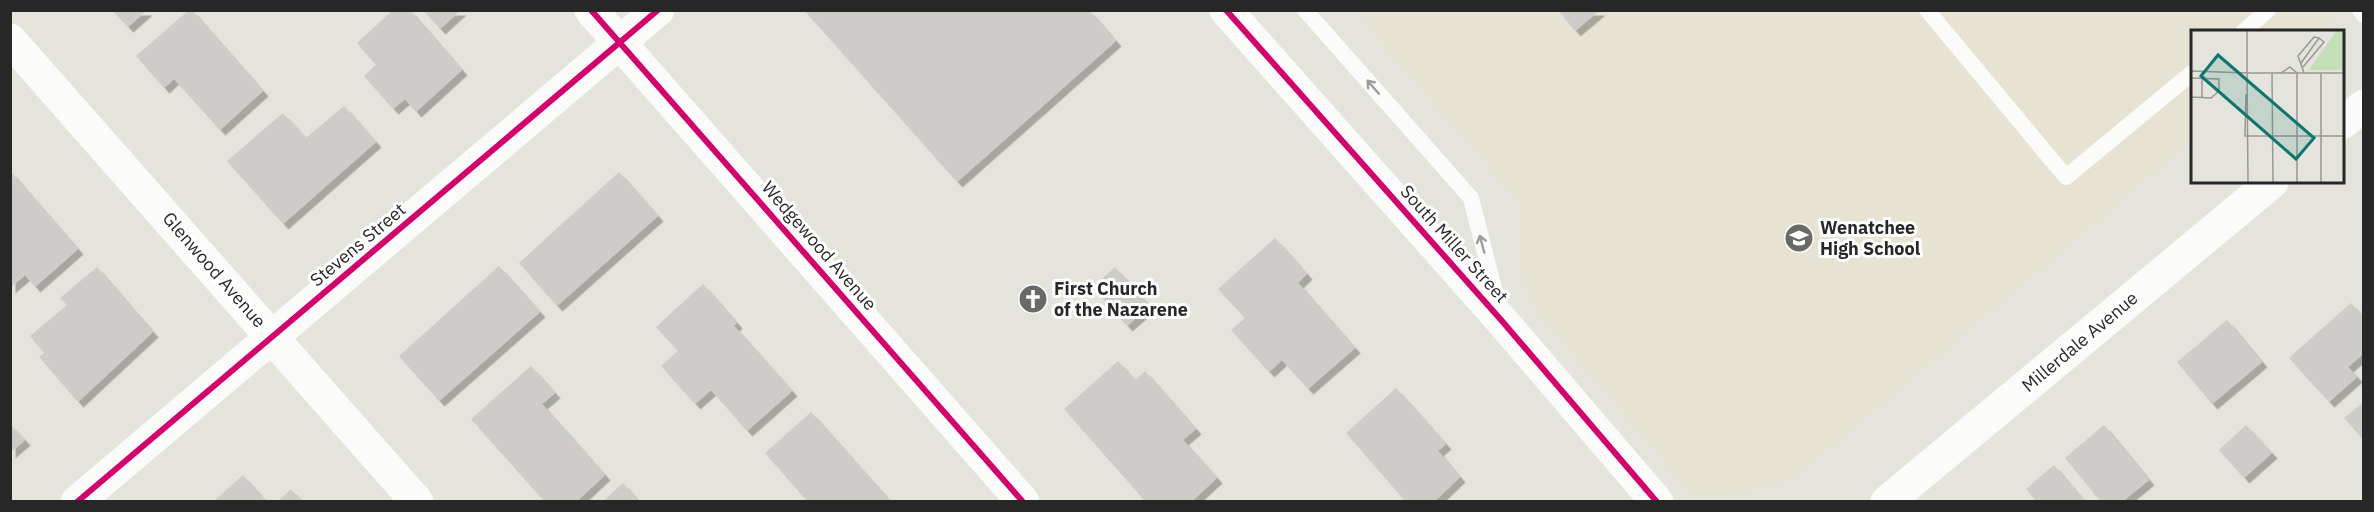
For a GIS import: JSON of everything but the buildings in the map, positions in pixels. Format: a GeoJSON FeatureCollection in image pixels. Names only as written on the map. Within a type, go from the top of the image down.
{"type":"FeatureCollection","features":[{"type":"Feature","properties":{"kind":"street","name":"Wedgewood Avenue"},"geometry":{"type":"LineString","coordinates":[[591,10],[1023,501]]}},
{"type":"Feature","properties":{"kind":"street","name":"Stevens Street"},"geometry":{"type":"LineString","coordinates":[[77,501],[658,10]]}},
{"type":"Feature","properties":{"kind":"street","name":"South Miller Street"},"geometry":{"type":"LineString","coordinates":[[1226,10],[1502,321],[1657,501]]}},
{"type":"Feature","properties":{"kind":"street","name":"Glenwood Avenue"},"geometry":{"type":"LineString","coordinates":[[10,40],[417,501]]}},
{"type":"Feature","properties":{"kind":"street"},"geometry":{"type":"LineString","coordinates":[[2344,122],[2364,106]]}},
{"type":"Feature","properties":{"kind":"street","name":"Millerdale Avenue"},"geometry":{"type":"LineString","coordinates":[[1887,501],[2271,183]]}},
{"type":"Feature","properties":{"kind":"lane"},"geometry":{"type":"LineString","coordinates":[[1305,10],[1471,198],[1502,321]]}},
{"type":"Feature","properties":{"kind":"lane"},"geometry":{"type":"LineString","coordinates":[[1927,10],[2066,177],[2191,75]]}},
{"type":"Feature","properties":{"kind":"lane"},"geometry":{"type":"LineString","coordinates":[[2244,30],[2268,10]]}},
{"type":"Feature","properties":{"kind":"lane"},"geometry":{"type":"LineString","coordinates":[[2360,10],[2364,15]]}},
{"type":"Feature","properties":{"kind":"shaded area","name":"Wenatchee High School"},"geometry":{"type":"Polygon","coordinates":[[[1354,11],[2345,11],[2321,30],[2191,30],[2191,141],[1794,478],[1737,494],[1690,492],[1536,309],[1521,273],[1521,203],[1354,11]]]}},
{"type":"Feature","properties":{"kind":"cycle path"},"geometry":{"type":"LineString","coordinates":[[591,10],[1023,502]]}},
{"type":"Feature","properties":{"kind":"cycle path"},"geometry":{"type":"LineString","coordinates":[[77,502],[658,10]]}},
{"type":"Feature","properties":{"kind":"cycle path"},"geometry":{"type":"LineString","coordinates":[[1226,10],[1502,321],[1657,502]]}},
{"type":"Feature","properties":{"kind":"place","name":"Wenatchee High School"},"geometry":{"type":"Point","coordinates":[1799,238]}},
{"type":"Feature","properties":{"kind":"place","name":"First Church of the Nazarene"},"geometry":{"type":"Point","coordinates":[1033,299]}}]}
